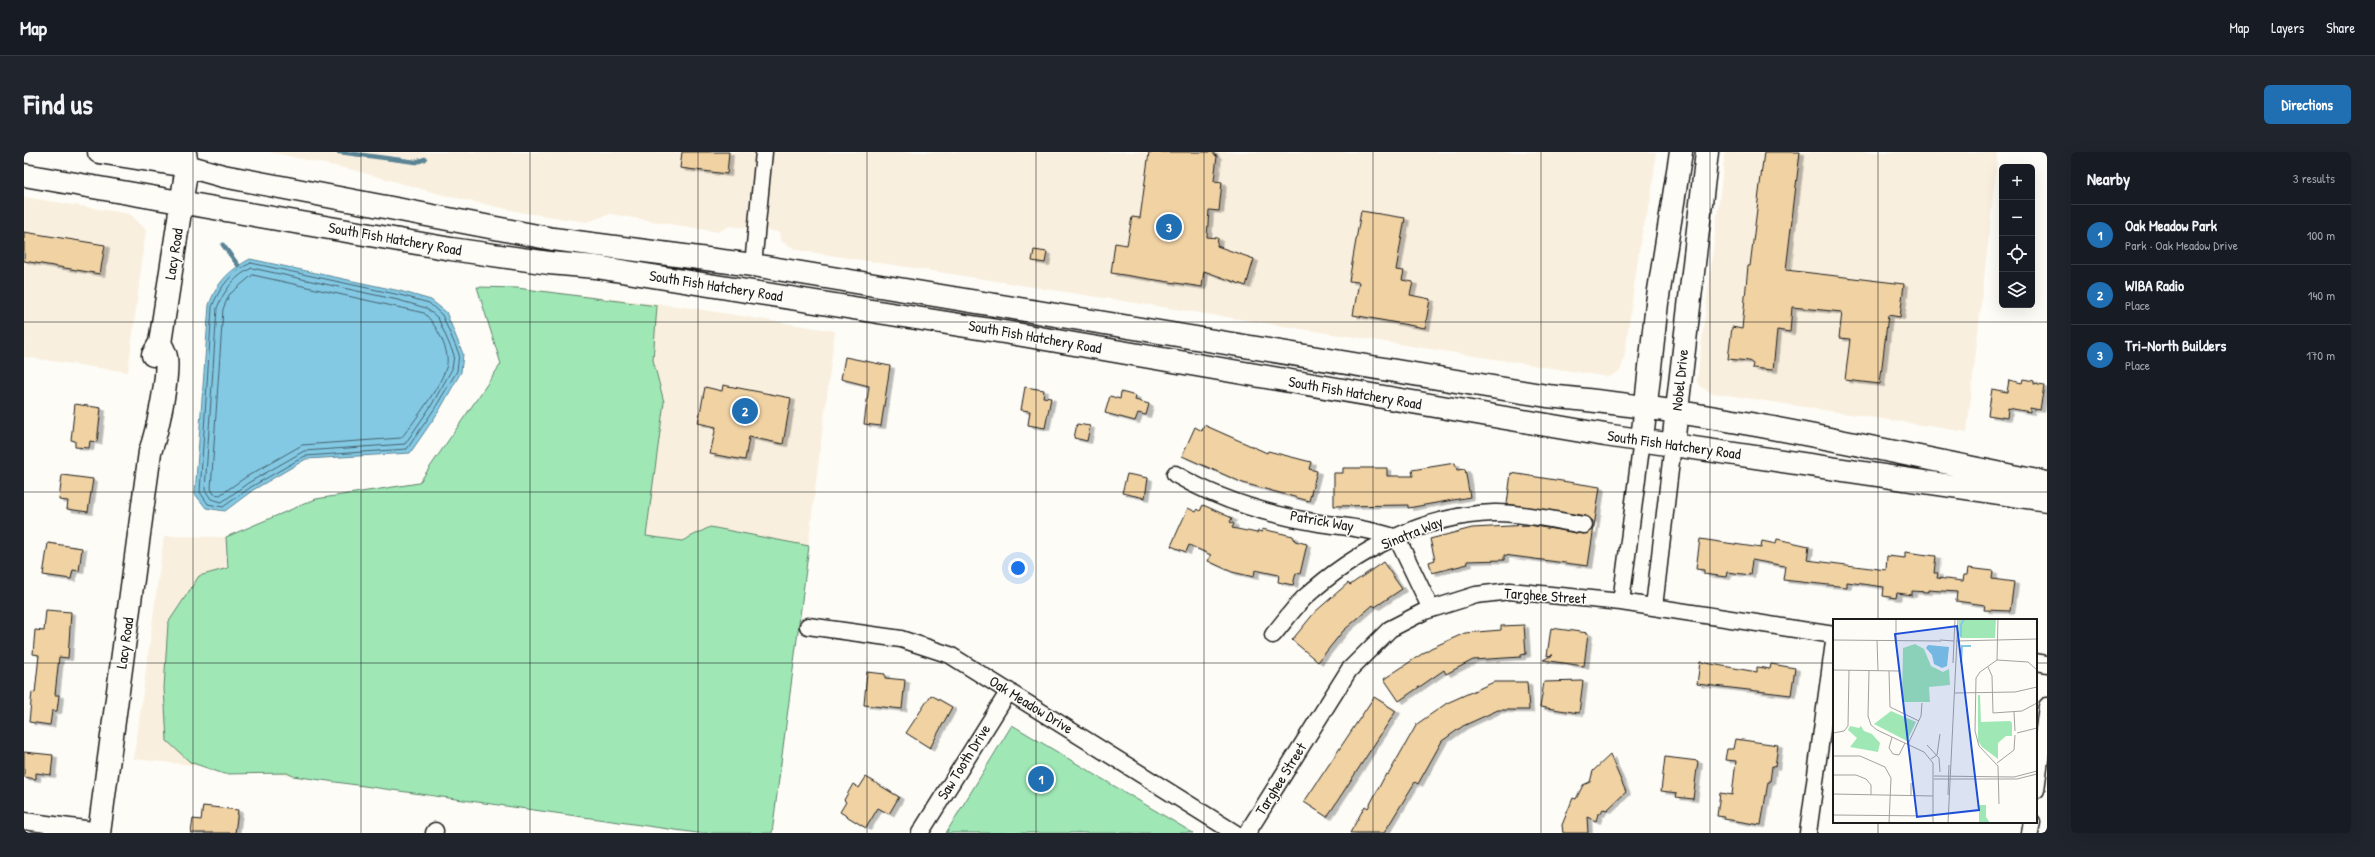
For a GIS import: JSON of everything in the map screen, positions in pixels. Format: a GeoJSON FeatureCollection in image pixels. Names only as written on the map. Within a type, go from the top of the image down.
{"type":"FeatureCollection","features":[{"type":"Feature","properties":{"kind":"main road","name":"South Fish Hatchery Road"},"geometry":{"type":"LineString","coordinates":[[99,152],[190,157],[223,176],[553,239],[753,265],[1547,396],[1610,402],[1676,412],[1864,445],[2047,483]]}},
{"type":"Feature","properties":{"kind":"main road","name":"Nobel Drive"},"geometry":{"type":"LineString","coordinates":[[1642,440],[1657,303],[1681,152]]}},
{"type":"Feature","properties":{"kind":"main road","name":"Nobel Drive"},"geometry":{"type":"LineString","coordinates":[[1673,444],[1707,152]]}},
{"type":"Feature","properties":{"kind":"main road","name":"Lacy Road"},"geometry":{"type":"LineString","coordinates":[[100,832],[150,452],[158,430],[164,384],[166,358],[160,343],[190,157]]}},
{"type":"Feature","properties":{"kind":"main road","name":"South Fish Hatchery Road"},"geometry":{"type":"LineString","coordinates":[[24,175],[451,249],[549,263],[596,267],[1016,334],[1442,408],[1642,440],[2047,500]]}},
{"type":"Feature","properties":{"kind":"street"},"geometry":{"type":"LineString","coordinates":[[753,265],[764,152]]}},
{"type":"Feature","properties":{"kind":"street","name":"Nobel Drive"},"geometry":{"type":"LineString","coordinates":[[1621,602],[1642,440]]}},
{"type":"Feature","properties":{"kind":"street","name":"Nobel Drive"},"geometry":{"type":"LineString","coordinates":[[1654,607],[1673,444]]}},
{"type":"Feature","properties":{"kind":"street","name":"Patrick Way"},"geometry":{"type":"LineString","coordinates":[[1175,474],[1226,500],[1318,522],[1375,530],[1397,538]]}},
{"type":"Feature","properties":{"kind":"street","name":"Sinatra Way"},"geometry":{"type":"LineString","coordinates":[[1273,635],[1303,599],[1326,578],[1364,553],[1436,522],[1466,515],[1496,513],[1584,525]]}},
{"type":"Feature","properties":{"kind":"street"},"geometry":{"type":"LineString","coordinates":[[1397,538],[1431,609]]}},
{"type":"Feature","properties":{"kind":"street","name":"Targhee Street"},"geometry":{"type":"LineString","coordinates":[[1247,833],[1349,670],[1390,629],[1431,609],[1476,595],[1510,590],[1621,602],[1833,634]]}},
{"type":"Feature","properties":{"kind":"street","name":"Oak Meadow Drive"},"geometry":{"type":"LineString","coordinates":[[808,626],[908,641],[950,655],[1235,833]]}},
{"type":"Feature","properties":{"kind":"street"},"geometry":{"type":"LineString","coordinates":[[1808,833],[1833,649]]}},
{"type":"Feature","properties":{"kind":"street"},"geometry":{"type":"LineString","coordinates":[[2037,662],[2047,664]]}},
{"type":"Feature","properties":{"kind":"street","name":"Saw Tooth Drive"},"geometry":{"type":"LineString","coordinates":[[920,833],[1009,691]]}},
{"type":"Feature","properties":{"kind":"street"},"geometry":{"type":"LineString","coordinates":[[2037,782],[2047,706]]}},
{"type":"Feature","properties":{"kind":"street"},"geometry":{"type":"LineString","coordinates":[[24,821],[100,832]]}},
{"type":"Feature","properties":{"kind":"street"},"geometry":{"type":"LineString","coordinates":[[2030,833],[2032,823]]}},
{"type":"Feature","properties":{"kind":"shaded area"},"geometry":{"type":"Polygon","coordinates":[[[269,152],[1656,152],[1651,200],[1641,237],[1624,359],[1620,371],[1609,377],[797,250],[781,241],[779,232],[730,226],[718,232],[610,214],[587,222],[525,213],[447,196],[353,170],[269,152]]]}},
{"type":"Feature","properties":{"kind":"shaded area"},"geometry":{"type":"Polygon","coordinates":[[[1725,152],[1998,152],[1967,432],[1713,393],[1701,387],[1697,381],[1725,152]]]}},
{"type":"Feature","properties":{"kind":"shaded area"},"geometry":{"type":"Polygon","coordinates":[[[24,197],[130,214],[146,230],[128,372],[24,357],[24,197]]]}},
{"type":"Feature","properties":{"kind":"shaded area"},"geometry":{"type":"Polygon","coordinates":[[[517,288],[685,307],[835,331],[772,833],[697,833],[293,776],[134,759],[164,536],[226,537],[316,499],[419,483],[501,364],[517,288]]]}},
{"type":"Feature","properties":{"kind":"green space"},"geometry":{"type":"Polygon","coordinates":[[[477,287],[517,288],[657,306],[653,360],[664,402],[646,536],[682,541],[710,527],[809,546],[772,833],[697,833],[293,776],[287,773],[224,774],[190,762],[167,741],[164,688],[168,623],[199,576],[228,568],[226,537],[316,499],[419,483],[501,364],[477,287]]]}},
{"type":"Feature","properties":{"kind":"green space"},"geometry":{"type":"Polygon","coordinates":[[[1012,725],[1193,833],[946,833],[1012,725]]]}},
{"type":"Feature","properties":{"kind":"water"},"geometry":{"type":"Polygon","coordinates":[[[250,259],[400,291],[431,300],[446,312],[463,354],[461,372],[439,411],[410,453],[306,459],[253,490],[225,511],[206,508],[195,494],[209,305],[212,297],[224,278],[235,268],[250,259]]]}},
{"type":"Feature","properties":{"kind":"building"},"geometry":{"type":"Polygon","coordinates":[[[682,152],[729,152],[727,174],[680,168],[682,152]]]}},
{"type":"Feature","properties":{"kind":"building"},"geometry":{"type":"Polygon","coordinates":[[[1149,152],[1214,152],[1214,155],[1217,156],[1214,181],[1222,182],[1219,211],[1209,210],[1207,237],[1218,238],[1217,246],[1254,259],[1246,286],[1204,271],[1202,287],[1111,273],[1115,243],[1127,245],[1132,217],[1140,218],[1149,152]]]}},
{"type":"Feature","properties":{"kind":"building"},"geometry":{"type":"Polygon","coordinates":[[[1764,152],[1800,152],[1786,270],[1904,284],[1900,317],[1888,315],[1880,384],[1845,380],[1850,339],[1839,338],[1842,312],[1792,307],[1790,332],[1777,330],[1773,370],[1752,368],[1753,364],[1749,361],[1728,359],[1732,327],[1742,329],[1748,266],[1750,266],[1764,152]]]}},
{"type":"Feature","properties":{"kind":"building"},"geometry":{"type":"Polygon","coordinates":[[[1361,211],[1405,218],[1396,270],[1404,271],[1402,280],[1413,282],[1410,295],[1430,299],[1425,328],[1353,315],[1359,282],[1349,281],[1361,211]]]}},
{"type":"Feature","properties":{"kind":"building"},"geometry":{"type":"Polygon","coordinates":[[[24,232],[105,245],[100,274],[24,261],[24,232]]]}},
{"type":"Feature","properties":{"kind":"building"},"geometry":{"type":"Polygon","coordinates":[[[1034,250],[1047,252],[1045,263],[1032,261],[1034,250]]]}},
{"type":"Feature","properties":{"kind":"building"},"geometry":{"type":"Polygon","coordinates":[[[845,357],[890,366],[881,426],[864,424],[869,386],[841,379],[845,357]]]}},
{"type":"Feature","properties":{"kind":"building"},"geometry":{"type":"Polygon","coordinates":[[[2023,379],[2034,381],[2034,384],[2044,386],[2040,410],[2030,408],[2030,412],[2008,408],[2007,418],[1988,415],[1992,389],[2007,392],[2009,380],[2022,383],[2023,379]]]}},
{"type":"Feature","properties":{"kind":"building"},"geometry":{"type":"Polygon","coordinates":[[[723,385],[791,398],[783,444],[749,437],[745,460],[710,454],[716,427],[698,423],[705,387],[722,391],[723,385]]]}},
{"type":"Feature","properties":{"kind":"building"},"geometry":{"type":"Polygon","coordinates":[[[1025,387],[1044,390],[1043,397],[1051,398],[1045,428],[1028,425],[1030,411],[1021,410],[1025,387]]]}},
{"type":"Feature","properties":{"kind":"building"},"geometry":{"type":"Polygon","coordinates":[[[1121,392],[1136,396],[1135,400],[1149,404],[1146,415],[1138,413],[1135,421],[1105,413],[1110,396],[1120,399],[1121,392]]]}},
{"type":"Feature","properties":{"kind":"building"},"geometry":{"type":"Polygon","coordinates":[[[75,404],[101,408],[97,442],[90,441],[89,448],[75,447],[75,441],[71,440],[75,404]]]}},
{"type":"Feature","properties":{"kind":"building"},"geometry":{"type":"Polygon","coordinates":[[[1077,424],[1090,426],[1087,441],[1074,438],[1077,424]]]}},
{"type":"Feature","properties":{"kind":"building"},"geometry":{"type":"Polygon","coordinates":[[[1204,425],[1267,453],[1268,451],[1311,462],[1309,469],[1317,471],[1309,501],[1243,483],[1182,456],[1195,427],[1202,431],[1204,425]]]}},
{"type":"Feature","properties":{"kind":"building"},"geometry":{"type":"Polygon","coordinates":[[[1455,463],[1457,470],[1465,469],[1470,497],[1408,508],[1408,505],[1334,506],[1334,473],[1343,473],[1343,468],[1387,468],[1387,476],[1413,476],[1412,470],[1455,463]]]}},
{"type":"Feature","properties":{"kind":"building"},"geometry":{"type":"Polygon","coordinates":[[[1511,473],[1600,487],[1588,566],[1504,555],[1504,560],[1467,561],[1468,564],[1432,573],[1429,562],[1435,560],[1430,539],[1472,528],[1529,525],[1583,534],[1592,531],[1593,521],[1586,516],[1507,504],[1511,473]]]}},
{"type":"Feature","properties":{"kind":"building"},"geometry":{"type":"Polygon","coordinates":[[[1127,474],[1148,478],[1145,498],[1122,493],[1127,474]]]}},
{"type":"Feature","properties":{"kind":"building"},"geometry":{"type":"Polygon","coordinates":[[[62,475],[93,479],[88,512],[67,509],[68,501],[59,500],[62,475]]]}},
{"type":"Feature","properties":{"kind":"building"},"geometry":{"type":"Polygon","coordinates":[[[1203,505],[1232,518],[1230,522],[1234,524],[1232,528],[1257,533],[1258,531],[1262,532],[1262,529],[1293,536],[1295,541],[1307,544],[1300,574],[1296,573],[1293,585],[1278,582],[1279,575],[1255,570],[1254,577],[1232,572],[1208,561],[1211,555],[1189,545],[1186,552],[1171,546],[1188,508],[1196,512],[1198,509],[1200,511],[1203,505]]]}},
{"type":"Feature","properties":{"kind":"building"},"geometry":{"type":"Polygon","coordinates":[[[1700,539],[1761,548],[1762,541],[1776,544],[1777,539],[1809,546],[1807,560],[1886,570],[1887,556],[1905,558],[1905,552],[1936,556],[1934,573],[1938,573],[1937,578],[1963,581],[1964,575],[1967,575],[1968,568],[1993,571],[1992,579],[2014,582],[2010,611],[1984,610],[1985,605],[1956,601],[1957,592],[1928,590],[1928,592],[1912,591],[1912,595],[1897,593],[1896,598],[1883,596],[1884,587],[1847,582],[1847,587],[1783,580],[1785,566],[1752,560],[1750,575],[1727,572],[1726,577],[1704,574],[1704,570],[1696,569],[1700,539]]]}},
{"type":"Feature","properties":{"kind":"building"},"geometry":{"type":"Polygon","coordinates":[[[48,543],[82,548],[79,571],[73,570],[71,579],[43,575],[48,543]]]}},
{"type":"Feature","properties":{"kind":"building"},"geometry":{"type":"Polygon","coordinates":[[[1383,562],[1402,589],[1375,607],[1373,605],[1343,631],[1318,662],[1292,640],[1315,612],[1348,583],[1350,585],[1383,562]]]}},
{"type":"Feature","properties":{"kind":"building"},"geometry":{"type":"Polygon","coordinates":[[[46,610],[71,612],[68,658],[59,657],[55,695],[59,695],[57,711],[52,711],[50,725],[29,722],[32,692],[35,693],[39,655],[33,654],[35,630],[44,631],[46,610]]]}},
{"type":"Feature","properties":{"kind":"building"},"geometry":{"type":"Polygon","coordinates":[[[1524,625],[1526,654],[1521,655],[1521,657],[1473,660],[1446,674],[1444,670],[1399,701],[1384,679],[1431,648],[1465,633],[1501,630],[1501,626],[1524,625]]]}},
{"type":"Feature","properties":{"kind":"building"},"geometry":{"type":"Polygon","coordinates":[[[1551,628],[1588,633],[1584,666],[1543,660],[1553,655],[1547,656],[1551,628]]]}},
{"type":"Feature","properties":{"kind":"building"},"geometry":{"type":"Polygon","coordinates":[[[1700,662],[1757,672],[1757,667],[1770,669],[1771,664],[1795,668],[1791,695],[1697,684],[1700,662]]]}},
{"type":"Feature","properties":{"kind":"building"},"geometry":{"type":"Polygon","coordinates":[[[867,672],[885,674],[885,678],[905,680],[902,709],[864,705],[867,672]]]}},
{"type":"Feature","properties":{"kind":"building"},"geometry":{"type":"Polygon","coordinates":[[[1583,681],[1579,713],[1540,707],[1544,682],[1583,681]]]}},
{"type":"Feature","properties":{"kind":"building"},"geometry":{"type":"Polygon","coordinates":[[[1494,682],[1527,682],[1529,710],[1498,710],[1463,726],[1442,741],[1418,784],[1415,782],[1384,833],[1350,833],[1365,806],[1368,808],[1386,774],[1388,775],[1417,724],[1447,703],[1494,682]]]}},
{"type":"Feature","properties":{"kind":"building"},"geometry":{"type":"Polygon","coordinates":[[[931,695],[952,707],[930,748],[906,733],[931,695]]]}},
{"type":"Feature","properties":{"kind":"building"},"geometry":{"type":"Polygon","coordinates":[[[1374,697],[1396,711],[1327,817],[1304,802],[1374,697]]]}},
{"type":"Feature","properties":{"kind":"building"},"geometry":{"type":"Polygon","coordinates":[[[1735,739],[1778,745],[1775,767],[1772,766],[1770,782],[1768,782],[1761,825],[1724,819],[1725,817],[1717,816],[1720,793],[1732,795],[1736,761],[1725,760],[1727,749],[1733,749],[1735,739]]]}},
{"type":"Feature","properties":{"kind":"building"},"geometry":{"type":"Polygon","coordinates":[[[24,752],[53,755],[51,775],[36,773],[36,779],[24,777],[24,752]]]}},
{"type":"Feature","properties":{"kind":"building"},"geometry":{"type":"Polygon","coordinates":[[[1610,755],[1626,792],[1607,810],[1603,809],[1600,814],[1598,814],[1596,821],[1587,817],[1588,833],[1563,833],[1562,825],[1573,798],[1576,799],[1583,785],[1590,782],[1593,771],[1610,755]]]}},
{"type":"Feature","properties":{"kind":"building"},"geometry":{"type":"Polygon","coordinates":[[[1665,757],[1698,761],[1693,799],[1676,797],[1677,793],[1661,791],[1665,757]]]}},
{"type":"Feature","properties":{"kind":"building"},"geometry":{"type":"Polygon","coordinates":[[[866,777],[899,797],[889,814],[878,808],[866,828],[840,812],[846,802],[844,800],[853,784],[859,788],[866,777]]]}},
{"type":"Feature","properties":{"kind":"building"},"geometry":{"type":"Polygon","coordinates":[[[203,806],[238,810],[235,833],[191,833],[193,819],[201,820],[203,806]]]}},
{"type":"Feature","properties":{"kind":"waterway"},"geometry":{"type":"LineString","coordinates":[[339,152],[416,162],[425,159]]}},
{"type":"Feature","properties":{"kind":"waterway"},"geometry":{"type":"LineString","coordinates":[[223,245],[238,265]]}},
{"type":"Feature","properties":{"kind":"place","name":"Tri-North Builders"},"geometry":{"type":"Point","coordinates":[1169,227]}},
{"type":"Feature","properties":{"kind":"place","name":"WIBA Radio"},"geometry":{"type":"Point","coordinates":[745,411]}},
{"type":"Feature","properties":{"kind":"place","name":"Oak Meadow Park"},"geometry":{"type":"Point","coordinates":[1041,779]}}]}
